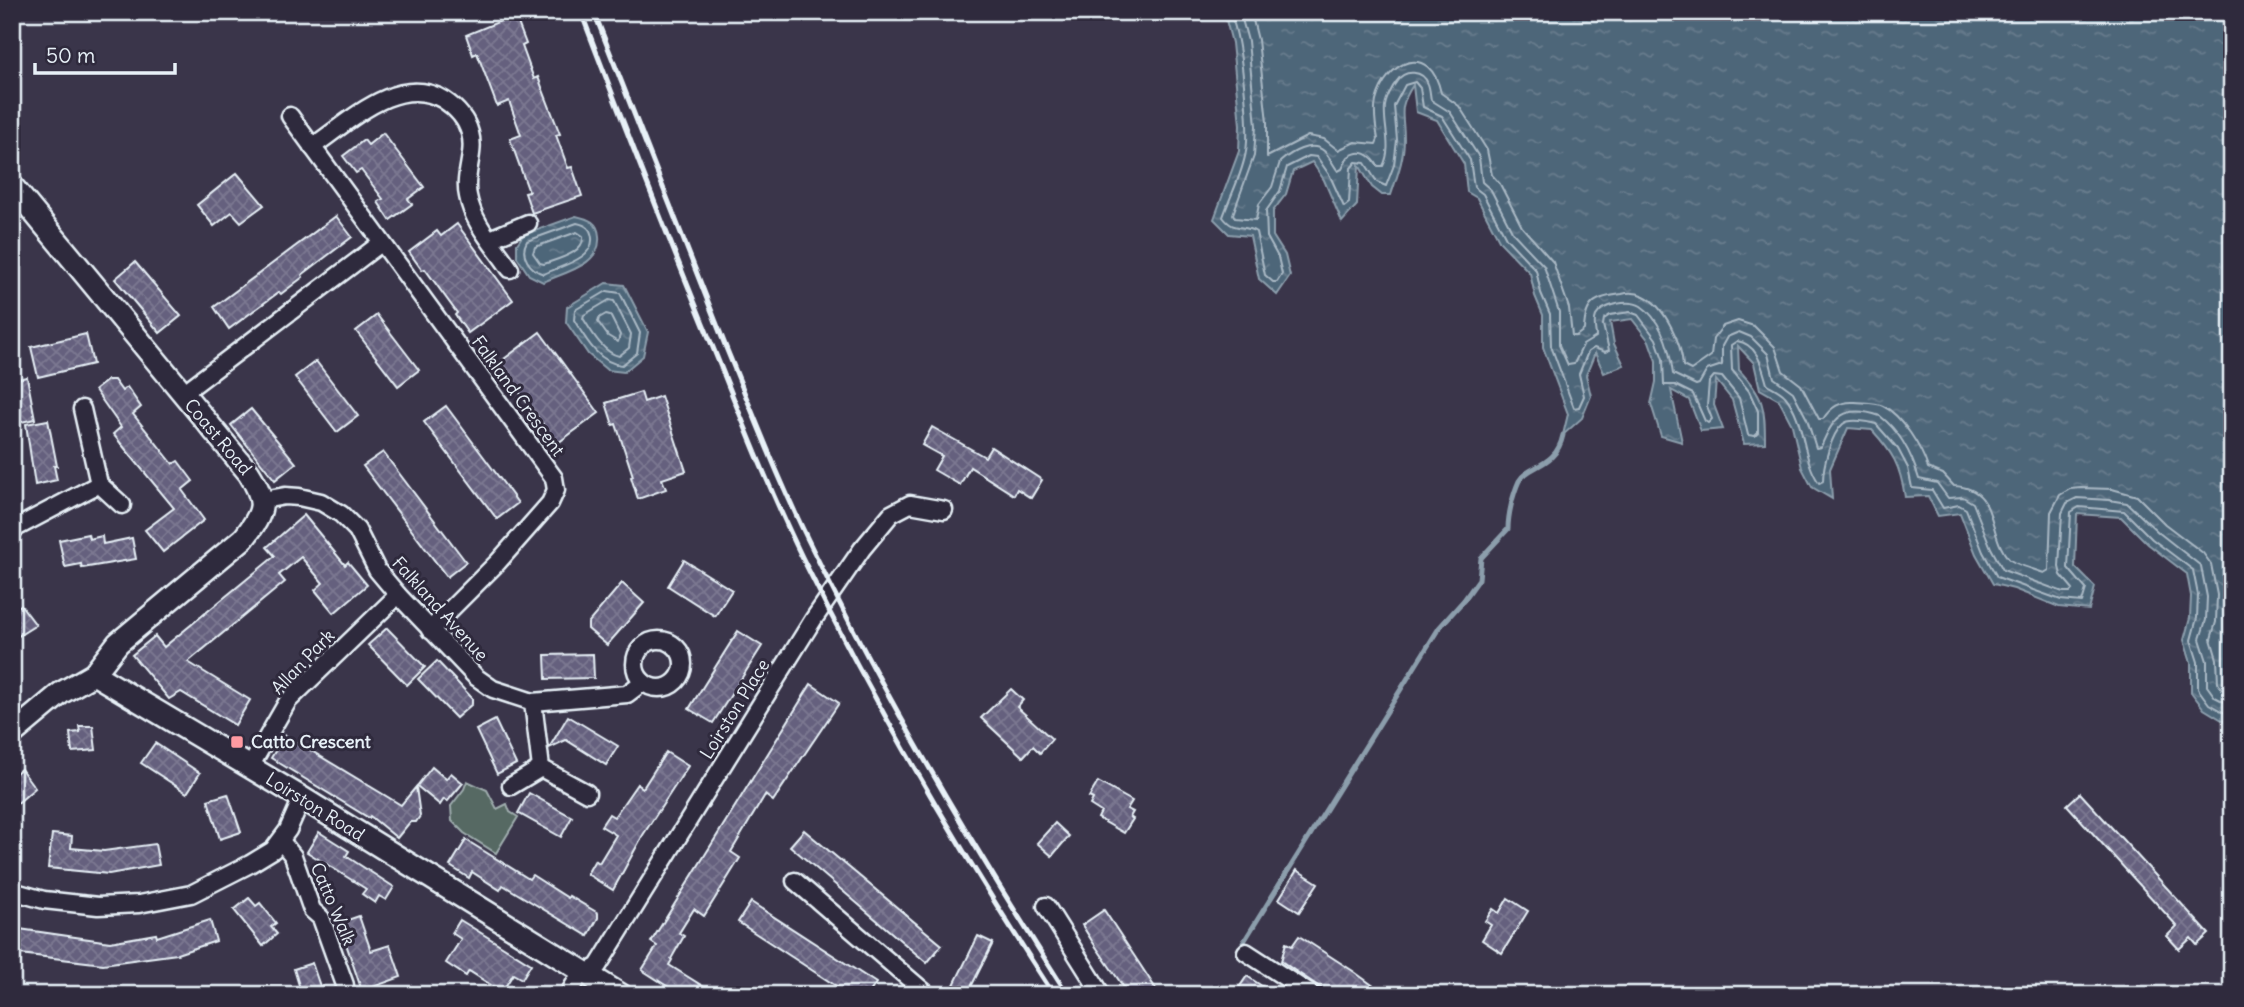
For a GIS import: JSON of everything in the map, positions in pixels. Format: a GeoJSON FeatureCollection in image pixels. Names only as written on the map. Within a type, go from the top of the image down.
{"type":"FeatureCollection","features":[{"type":"Feature","properties":{"kind":"street"},"geometry":{"type":"LineString","coordinates":[[312,147],[386,98],[404,92],[422,92],[451,104],[464,118],[470,132],[473,150],[467,196],[476,221],[510,269]]}},
{"type":"Feature","properties":{"kind":"street","name":"Falkland Crescent"},"geometry":{"type":"LineString","coordinates":[[290,116],[554,478],[556,490],[550,503],[498,562],[430,630]]}},
{"type":"Feature","properties":{"kind":"street","name":"Coast Road"},"geometry":{"type":"LineString","coordinates":[[12,186],[249,473],[263,500]]}},
{"type":"Feature","properties":{"kind":"street"},"geometry":{"type":"LineString","coordinates":[[490,240],[528,223]]}},
{"type":"Feature","properties":{"kind":"street"},"geometry":{"type":"LineString","coordinates":[[182,394],[381,243]]}},
{"type":"Feature","properties":{"kind":"street"},"geometry":{"type":"LineString","coordinates":[[82,409],[99,484],[122,505]]}},
{"type":"Feature","properties":{"kind":"street"},"geometry":{"type":"LineString","coordinates":[[12,530],[99,484]]}},
{"type":"Feature","properties":{"kind":"street","name":"Falkland Avenue"},"geometry":{"type":"LineString","coordinates":[[263,500],[285,496],[299,497],[321,502],[341,514],[357,530],[377,570],[398,595],[476,677],[493,689],[533,702],[627,694],[643,682]]}},
{"type":"Feature","properties":{"kind":"street"},"geometry":{"type":"LineString","coordinates":[[12,734],[61,693],[94,674],[118,643],[244,538],[254,525],[263,500]]}},
{"type":"Feature","properties":{"kind":"street","name":"Loirston Place"},"geometry":{"type":"LineString","coordinates":[[568,995],[578,978],[598,966],[813,620],[862,549],[891,514],[910,505],[944,510]]}},
{"type":"Feature","properties":{"kind":"street","name":"Allan Park"},"geometry":{"type":"LineString","coordinates":[[250,767],[288,701],[398,595]]}},
{"type":"Feature","properties":{"kind":"street","name":"Loirston Road"},"geometry":{"type":"LineString","coordinates":[[94,674],[302,798],[621,995]]}},
{"type":"Feature","properties":{"kind":"street"},"geometry":{"type":"LineString","coordinates":[[533,702],[541,768]]}},
{"type":"Feature","properties":{"kind":"street"},"geometry":{"type":"LineString","coordinates":[[511,786],[541,768]]}},
{"type":"Feature","properties":{"kind":"street"},"geometry":{"type":"LineString","coordinates":[[541,768],[587,793]]}},
{"type":"Feature","properties":{"kind":"street"},"geometry":{"type":"LineString","coordinates":[[12,891],[44,901],[84,905],[139,904],[191,894],[263,857],[281,841],[302,798]]}},
{"type":"Feature","properties":{"kind":"street","name":"Catto Walk"},"geometry":{"type":"LineString","coordinates":[[281,841],[292,856],[312,910],[321,919],[345,985]]}},
{"type":"Feature","properties":{"kind":"street"},"geometry":{"type":"LineString","coordinates":[[795,881],[928,995]]}},
{"type":"Feature","properties":{"kind":"street"},"geometry":{"type":"LineString","coordinates":[[1046,906],[1102,995]]}},
{"type":"Feature","properties":{"kind":"street"},"geometry":{"type":"LineString","coordinates":[[1246,952],[1312,995]]}},
{"type":"Feature","properties":{"kind":"green space"},"geometry":{"type":"Polygon","coordinates":[[[467,781],[487,790],[497,809],[507,804],[510,812],[518,817],[496,853],[464,833],[452,821],[451,806],[467,781]]]}},
{"type":"Feature","properties":{"kind":"water"},"geometry":{"type":"Polygon","coordinates":[[[1220,12],[2232,12],[2232,726],[2204,709],[2191,692],[2191,663],[2184,640],[2190,618],[2191,596],[2187,574],[2148,544],[2121,517],[2077,514],[2075,567],[2095,587],[2089,610],[2059,607],[2014,589],[1993,584],[1976,554],[1960,513],[1938,516],[1928,496],[1905,497],[1895,460],[1872,430],[1848,428],[1830,469],[1832,499],[1812,487],[1802,468],[1792,425],[1779,400],[1760,389],[1754,363],[1738,346],[1739,370],[1754,388],[1761,403],[1765,443],[1744,444],[1732,400],[1716,380],[1714,405],[1723,429],[1701,431],[1689,400],[1671,390],[1682,442],[1661,436],[1651,404],[1656,382],[1656,361],[1649,341],[1632,319],[1610,322],[1614,344],[1624,365],[1604,373],[1595,353],[1586,375],[1591,396],[1582,418],[1563,435],[1568,414],[1543,347],[1543,315],[1530,273],[1500,242],[1477,198],[1467,192],[1464,164],[1437,120],[1416,112],[1413,85],[1403,106],[1403,154],[1391,195],[1382,195],[1372,187],[1359,165],[1357,205],[1342,222],[1324,180],[1312,162],[1293,171],[1286,194],[1273,211],[1273,236],[1285,255],[1290,276],[1277,295],[1259,279],[1250,236],[1229,234],[1214,219],[1239,151],[1240,125],[1232,43],[1226,20],[1220,12]]]}},
{"type":"Feature","properties":{"kind":"water"},"geometry":{"type":"Polygon","coordinates":[[[576,216],[589,220],[597,227],[599,236],[595,254],[571,271],[543,282],[529,275],[517,257],[517,244],[523,235],[576,216]]]}},
{"type":"Feature","properties":{"kind":"water"},"geometry":{"type":"Polygon","coordinates":[[[606,283],[624,285],[648,332],[643,356],[624,372],[607,370],[588,354],[566,322],[567,307],[606,283]]]}},
{"type":"Feature","properties":{"kind":"building"},"geometry":{"type":"Polygon","coordinates":[[[515,15],[526,44],[522,46],[534,79],[538,77],[560,134],[556,135],[568,168],[572,167],[582,196],[532,213],[525,193],[529,192],[510,139],[521,135],[509,101],[497,106],[477,53],[473,55],[466,35],[515,15]]]}},
{"type":"Feature","properties":{"kind":"building"},"geometry":{"type":"Polygon","coordinates":[[[383,133],[424,187],[408,199],[412,204],[390,220],[378,202],[383,199],[361,170],[356,173],[343,156],[364,140],[368,145],[383,133]]]}},
{"type":"Feature","properties":{"kind":"building"},"geometry":{"type":"Polygon","coordinates":[[[237,173],[264,205],[241,222],[232,212],[214,226],[197,205],[237,173]]]}},
{"type":"Feature","properties":{"kind":"building"},"geometry":{"type":"Polygon","coordinates":[[[336,216],[352,237],[281,294],[279,292],[229,329],[214,307],[336,216]]]}},
{"type":"Feature","properties":{"kind":"building"},"geometry":{"type":"Polygon","coordinates":[[[457,224],[513,300],[468,333],[425,269],[422,270],[409,252],[437,231],[441,236],[457,224]]]}},
{"type":"Feature","properties":{"kind":"building"},"geometry":{"type":"Polygon","coordinates":[[[135,262],[181,316],[160,333],[115,279],[135,262]]]}},
{"type":"Feature","properties":{"kind":"building"},"geometry":{"type":"Polygon","coordinates":[[[377,315],[419,370],[398,386],[356,331],[377,315]]]}},
{"type":"Feature","properties":{"kind":"building"},"geometry":{"type":"Polygon","coordinates":[[[540,332],[599,413],[555,445],[511,381],[509,383],[496,365],[540,332]]]}},
{"type":"Feature","properties":{"kind":"building"},"geometry":{"type":"Polygon","coordinates":[[[86,334],[93,364],[38,377],[31,347],[86,334]]]}},
{"type":"Feature","properties":{"kind":"building"},"geometry":{"type":"Polygon","coordinates":[[[316,361],[358,416],[337,432],[295,377],[316,361]]]}},
{"type":"Feature","properties":{"kind":"building"},"geometry":{"type":"Polygon","coordinates":[[[27,377],[35,419],[12,424],[12,380],[27,377]]]}},
{"type":"Feature","properties":{"kind":"building"},"geometry":{"type":"Polygon","coordinates":[[[108,380],[114,380],[122,391],[127,387],[141,407],[133,414],[173,464],[178,461],[193,481],[182,490],[204,520],[163,552],[145,530],[174,508],[113,434],[121,427],[95,390],[108,380]]]}},
{"type":"Feature","properties":{"kind":"building"},"geometry":{"type":"Polygon","coordinates":[[[641,392],[644,402],[661,396],[686,471],[662,479],[666,489],[638,499],[616,424],[613,425],[606,403],[641,392]]]}},
{"type":"Feature","properties":{"kind":"building"},"geometry":{"type":"Polygon","coordinates":[[[446,406],[518,503],[497,519],[424,422],[446,406]]]}},
{"type":"Feature","properties":{"kind":"building"},"geometry":{"type":"Polygon","coordinates":[[[251,409],[296,463],[275,480],[231,425],[251,409]]]}},
{"type":"Feature","properties":{"kind":"building"},"geometry":{"type":"Polygon","coordinates":[[[48,420],[57,480],[35,485],[26,424],[48,420]]]}},
{"type":"Feature","properties":{"kind":"building"},"geometry":{"type":"Polygon","coordinates":[[[932,427],[985,457],[991,447],[1042,480],[1031,498],[1017,489],[1014,495],[970,467],[960,485],[934,470],[942,456],[922,445],[932,427]]]}},
{"type":"Feature","properties":{"kind":"building"},"geometry":{"type":"Polygon","coordinates":[[[383,452],[466,562],[447,577],[363,466],[383,452]]]}},
{"type":"Feature","properties":{"kind":"building"},"geometry":{"type":"Polygon","coordinates":[[[304,515],[345,565],[348,562],[367,585],[334,613],[315,590],[323,583],[301,557],[279,575],[285,582],[188,662],[250,700],[235,725],[181,692],[169,699],[132,655],[155,636],[164,647],[275,556],[267,547],[304,515]]]}},
{"type":"Feature","properties":{"kind":"building"},"geometry":{"type":"Polygon","coordinates":[[[88,534],[89,539],[102,536],[103,544],[132,538],[136,559],[82,568],[81,564],[65,567],[59,540],[88,534]]]}},
{"type":"Feature","properties":{"kind":"building"},"geometry":{"type":"Polygon","coordinates":[[[684,560],[732,590],[715,616],[668,586],[684,560]]]}},
{"type":"Feature","properties":{"kind":"building"},"geometry":{"type":"Polygon","coordinates":[[[622,583],[644,603],[607,645],[588,629],[588,623],[622,583]]]}},
{"type":"Feature","properties":{"kind":"building"},"geometry":{"type":"Polygon","coordinates":[[[21,605],[36,625],[12,640],[12,610],[21,605]]]}},
{"type":"Feature","properties":{"kind":"building"},"geometry":{"type":"Polygon","coordinates":[[[387,628],[425,667],[407,685],[368,645],[387,628]]]}},
{"type":"Feature","properties":{"kind":"building"},"geometry":{"type":"Polygon","coordinates":[[[738,631],[762,646],[713,723],[689,709],[738,631]]]}},
{"type":"Feature","properties":{"kind":"building"},"geometry":{"type":"Polygon","coordinates":[[[593,654],[594,678],[546,679],[545,655],[593,654]]]}},
{"type":"Feature","properties":{"kind":"building"},"geometry":{"type":"Polygon","coordinates":[[[437,661],[472,698],[472,704],[456,718],[418,679],[437,661]]]}},
{"type":"Feature","properties":{"kind":"building"},"geometry":{"type":"Polygon","coordinates":[[[811,684],[839,703],[773,801],[765,795],[731,852],[740,858],[704,916],[694,909],[679,933],[684,936],[669,965],[717,995],[681,995],[642,970],[657,946],[651,942],[811,684]]]}},
{"type":"Feature","properties":{"kind":"building"},"geometry":{"type":"Polygon","coordinates":[[[1011,689],[1023,700],[1017,707],[1052,739],[1040,753],[1033,746],[1023,757],[981,718],[1011,689]]]}},
{"type":"Feature","properties":{"kind":"building"},"geometry":{"type":"Polygon","coordinates":[[[568,716],[618,746],[606,765],[566,740],[549,748],[568,716]]]}},
{"type":"Feature","properties":{"kind":"building"},"geometry":{"type":"Polygon","coordinates":[[[495,720],[516,764],[497,774],[476,730],[495,720]]]}},
{"type":"Feature","properties":{"kind":"building"},"geometry":{"type":"Polygon","coordinates":[[[79,726],[93,726],[96,750],[72,752],[70,733],[80,732],[79,726]]]}},
{"type":"Feature","properties":{"kind":"building"},"geometry":{"type":"Polygon","coordinates":[[[285,735],[401,805],[416,787],[420,816],[416,822],[410,822],[397,838],[370,816],[369,818],[271,758],[285,735]]]}},
{"type":"Feature","properties":{"kind":"building"},"geometry":{"type":"Polygon","coordinates":[[[155,743],[200,773],[187,793],[141,763],[155,743]]]}},
{"type":"Feature","properties":{"kind":"building"},"geometry":{"type":"Polygon","coordinates":[[[666,752],[688,766],[643,835],[613,890],[587,874],[595,860],[599,863],[616,835],[601,826],[609,814],[614,817],[637,784],[643,788],[666,752]]]}},
{"type":"Feature","properties":{"kind":"building"},"geometry":{"type":"Polygon","coordinates":[[[432,767],[446,779],[451,773],[463,783],[447,802],[444,799],[440,805],[417,786],[432,767]]]}},
{"type":"Feature","properties":{"kind":"building"},"geometry":{"type":"Polygon","coordinates":[[[21,769],[35,788],[12,808],[12,776],[21,769]]]}},
{"type":"Feature","properties":{"kind":"building"},"geometry":{"type":"Polygon","coordinates":[[[1098,782],[1132,801],[1127,809],[1133,812],[1130,817],[1133,819],[1124,833],[1098,818],[1101,812],[1090,805],[1093,799],[1089,797],[1098,782]]]}},
{"type":"Feature","properties":{"kind":"building"},"geometry":{"type":"Polygon","coordinates":[[[529,793],[572,817],[561,837],[518,813],[529,793]]]}},
{"type":"Feature","properties":{"kind":"building"},"geometry":{"type":"Polygon","coordinates":[[[2080,793],[2209,934],[2197,945],[2191,938],[2179,949],[2167,936],[2177,926],[2067,805],[2080,793]]]}},
{"type":"Feature","properties":{"kind":"building"},"geometry":{"type":"Polygon","coordinates":[[[228,794],[241,832],[220,839],[208,800],[228,794]]]}},
{"type":"Feature","properties":{"kind":"building"},"geometry":{"type":"Polygon","coordinates":[[[1055,823],[1069,836],[1052,856],[1037,843],[1055,823]]]}},
{"type":"Feature","properties":{"kind":"building"},"geometry":{"type":"Polygon","coordinates":[[[804,830],[942,945],[927,963],[790,846],[804,830]]]}},
{"type":"Feature","properties":{"kind":"building"},"geometry":{"type":"Polygon","coordinates":[[[319,832],[349,851],[346,856],[394,887],[386,900],[379,896],[375,903],[362,894],[366,889],[307,852],[319,832]]]}},
{"type":"Feature","properties":{"kind":"building"},"geometry":{"type":"Polygon","coordinates":[[[52,834],[72,836],[71,848],[104,851],[155,844],[159,865],[109,874],[48,868],[52,834]]]}},
{"type":"Feature","properties":{"kind":"building"},"geometry":{"type":"Polygon","coordinates":[[[466,840],[529,879],[532,875],[598,913],[588,936],[503,885],[500,890],[472,872],[469,878],[450,866],[466,840]]]}},
{"type":"Feature","properties":{"kind":"building"},"geometry":{"type":"Polygon","coordinates":[[[1297,870],[1318,883],[1299,912],[1279,899],[1297,870]]]}},
{"type":"Feature","properties":{"kind":"building"},"geometry":{"type":"Polygon","coordinates":[[[249,898],[256,906],[260,903],[276,923],[271,927],[277,934],[263,946],[234,910],[249,898]]]}},
{"type":"Feature","properties":{"kind":"building"},"geometry":{"type":"Polygon","coordinates":[[[1508,898],[1528,911],[1502,953],[1482,940],[1491,925],[1485,921],[1493,909],[1499,913],[1508,898]]]}},
{"type":"Feature","properties":{"kind":"building"},"geometry":{"type":"Polygon","coordinates":[[[751,902],[876,983],[868,995],[850,995],[738,922],[751,902]]]}},
{"type":"Feature","properties":{"kind":"building"},"geometry":{"type":"Polygon","coordinates":[[[1104,910],[1160,995],[1129,995],[1092,941],[1082,925],[1104,910]]]}},
{"type":"Feature","properties":{"kind":"building"},"geometry":{"type":"Polygon","coordinates":[[[359,916],[371,951],[390,945],[401,977],[362,991],[339,923],[359,916]]]}},
{"type":"Feature","properties":{"kind":"building"},"geometry":{"type":"Polygon","coordinates":[[[210,920],[216,941],[177,954],[103,964],[12,953],[12,928],[110,942],[156,934],[157,937],[210,920]]]}},
{"type":"Feature","properties":{"kind":"building"},"geometry":{"type":"Polygon","coordinates":[[[460,920],[531,964],[522,979],[513,974],[502,992],[469,971],[466,976],[446,963],[461,939],[452,933],[460,920]]]}},
{"type":"Feature","properties":{"kind":"building"},"geometry":{"type":"Polygon","coordinates":[[[978,936],[993,943],[967,995],[949,995],[978,936]]]}},
{"type":"Feature","properties":{"kind":"building"},"geometry":{"type":"Polygon","coordinates":[[[1299,936],[1386,995],[1332,995],[1294,970],[1281,961],[1286,943],[1292,946],[1299,936]]]}},
{"type":"Feature","properties":{"kind":"building"},"geometry":{"type":"Polygon","coordinates":[[[312,963],[323,995],[302,995],[294,969],[312,963]]]}},
{"type":"Feature","properties":{"kind":"building"},"geometry":{"type":"Polygon","coordinates":[[[1247,976],[1275,995],[1234,995],[1247,976]]]}},
{"type":"Feature","properties":{"kind":"waterway"},"geometry":{"type":"LineString","coordinates":[[1243,943],[1439,628],[1479,579],[1481,558],[1508,529],[1511,505],[1519,481],[1523,475],[1555,454],[1563,435]]}},
{"type":"Feature","properties":{"kind":"railway"},"geometry":{"type":"LineString","coordinates":[[581,12],[745,428],[802,557],[921,780],[1054,995]]}},
{"type":"Feature","properties":{"kind":"railway"},"geometry":{"type":"LineString","coordinates":[[594,12],[727,350],[802,527],[872,666],[935,777],[1068,995]]}},
{"type":"Feature","properties":{"kind":"place","name":"Catto Crescent"},"geometry":{"type":"Point","coordinates":[237,742]}}]}
